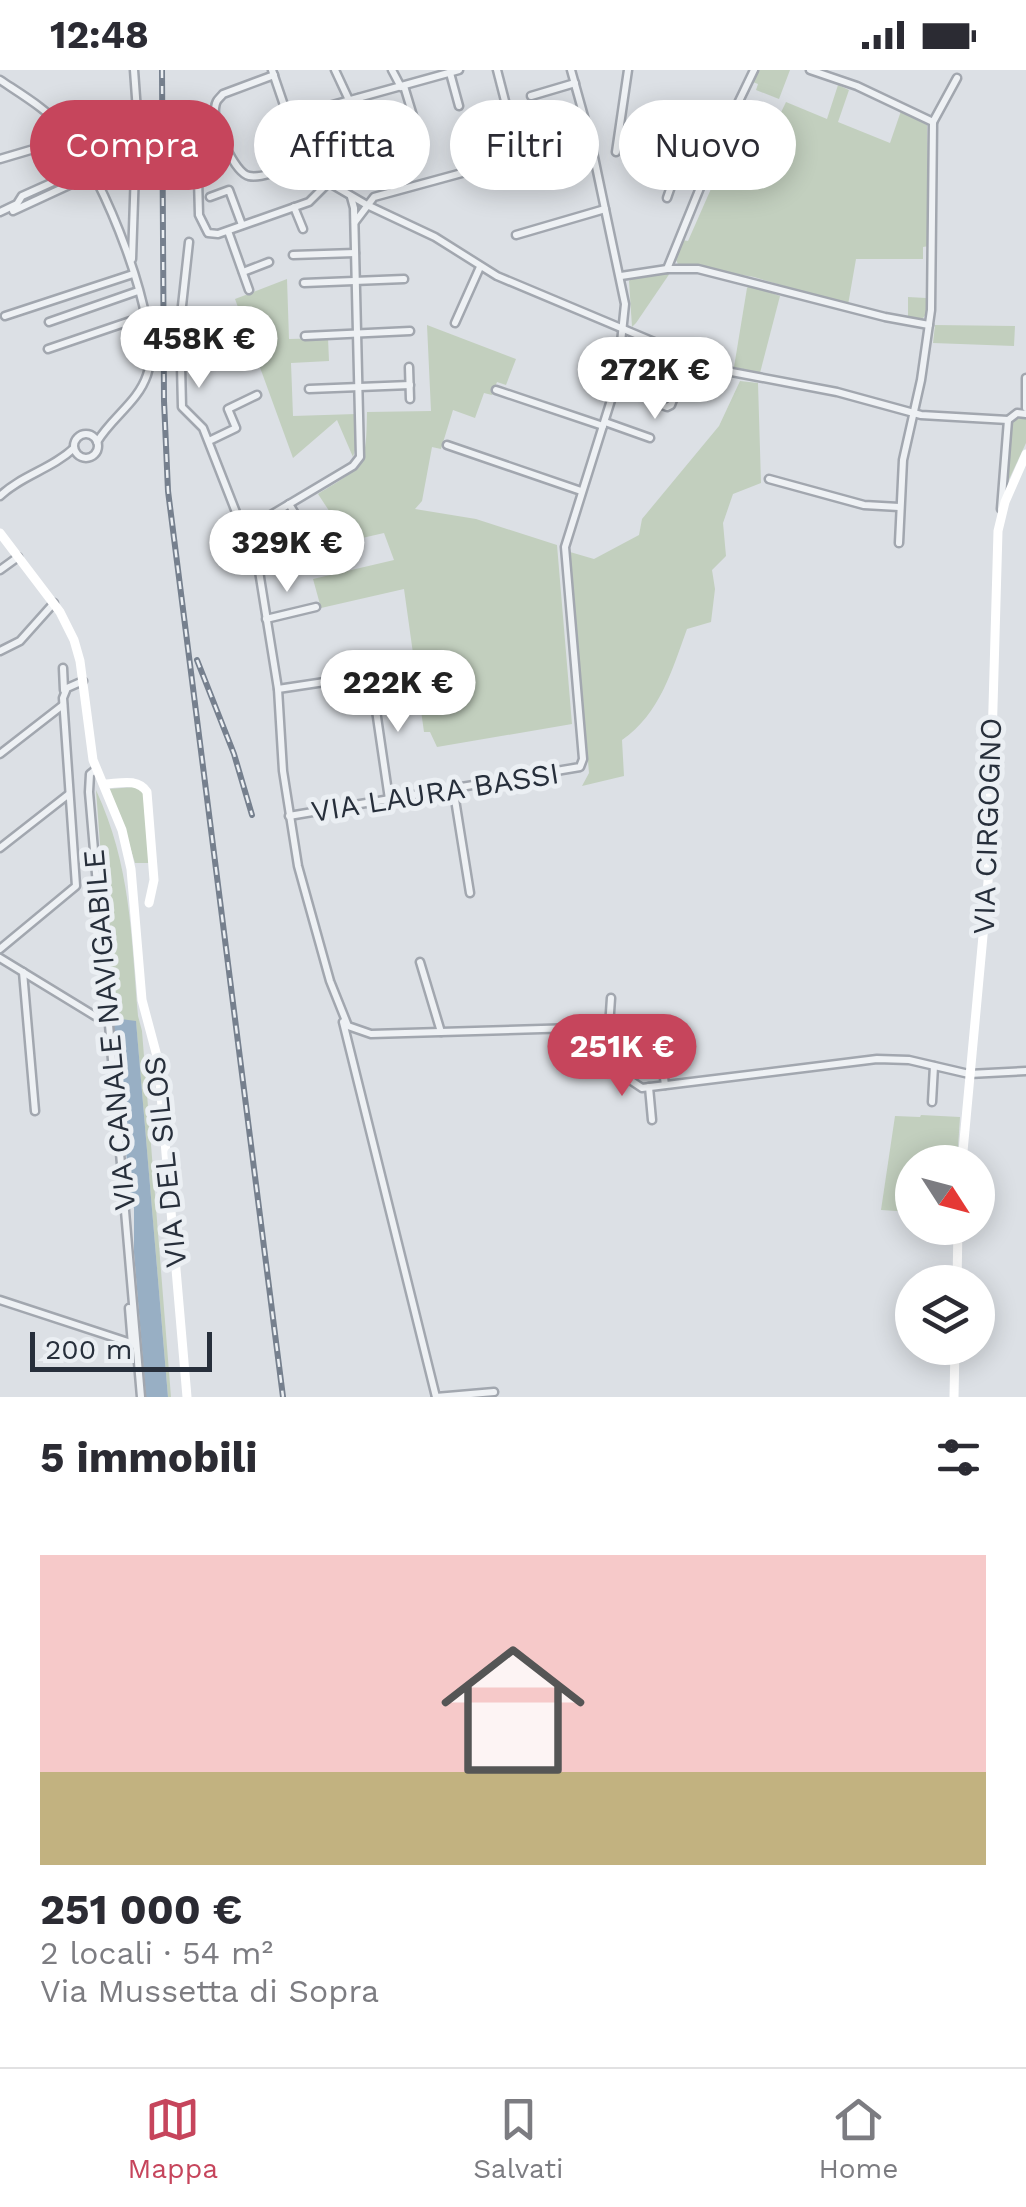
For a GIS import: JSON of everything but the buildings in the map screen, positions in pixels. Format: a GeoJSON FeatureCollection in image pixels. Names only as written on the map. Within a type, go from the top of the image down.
{"type":"FeatureCollection","features":[{"type":"Feature","properties":{"kind":"street"},"geometry":{"type":"LineString","coordinates":[[77,452],[87,458],[94,456],[106,427],[132,401],[146,376],[149,358],[145,316],[132,260],[137,111],[134,70]]}},
{"type":"Feature","properties":{"kind":"street"},"geometry":{"type":"LineString","coordinates":[[335,70],[349,100],[460,70]]}},
{"type":"Feature","properties":{"kind":"street"},"geometry":{"type":"LineString","coordinates":[[392,70],[407,100]]}},
{"type":"Feature","properties":{"kind":"street"},"geometry":{"type":"LineString","coordinates":[[497,70],[505,100]]}},
{"type":"Feature","properties":{"kind":"street"},"geometry":{"type":"LineString","coordinates":[[571,70],[580,100]]}},
{"type":"Feature","properties":{"kind":"street"},"geometry":{"type":"LineString","coordinates":[[616,152],[628,70]]}},
{"type":"Feature","properties":{"kind":"street"},"geometry":{"type":"LineString","coordinates":[[740,100],[754,70]]}},
{"type":"Feature","properties":{"kind":"street"},"geometry":{"type":"LineString","coordinates":[[810,70],[856,86],[934,122]]}},
{"type":"Feature","properties":{"kind":"street"},"geometry":{"type":"LineString","coordinates":[[254,176],[242,174],[234,166],[215,114],[218,100],[223,94],[273,72],[283,100]]}},
{"type":"Feature","properties":{"kind":"street"},"geometry":{"type":"LineString","coordinates":[[450,73],[457,100]]}},
{"type":"Feature","properties":{"kind":"street"},"geometry":{"type":"LineString","coordinates":[[899,543],[902,470],[929,325],[934,122],[957,78]]}},
{"type":"Feature","properties":{"kind":"street"},"geometry":{"type":"LineString","coordinates":[[0,80],[30,100]]}},
{"type":"Feature","properties":{"kind":"street"},"geometry":{"type":"LineString","coordinates":[[532,96],[576,83]]}},
{"type":"Feature","properties":{"kind":"street"},"geometry":{"type":"LineString","coordinates":[[0,160],[30,150]]}},
{"type":"Feature","properties":{"kind":"street"},"geometry":{"type":"LineString","coordinates":[[355,223],[374,197],[450,176]]}},
{"type":"Feature","properties":{"kind":"street"},"geometry":{"type":"LineString","coordinates":[[446,444],[582,491],[620,370],[624,329],[621,276],[599,181]]}},
{"type":"Feature","properties":{"kind":"street"},"geometry":{"type":"LineString","coordinates":[[1,213],[17,204],[22,196],[38,190]]}},
{"type":"Feature","properties":{"kind":"street"},"geometry":{"type":"LineString","coordinates":[[100,190],[132,260]]}},
{"type":"Feature","properties":{"kind":"street"},"geometry":{"type":"LineString","coordinates":[[199,190],[201,224],[212,234],[309,202],[321,190]]}},
{"type":"Feature","properties":{"kind":"street"},"geometry":{"type":"LineString","coordinates":[[210,197],[228,190],[242,225]]}},
{"type":"Feature","properties":{"kind":"street"},"geometry":{"type":"LineString","coordinates":[[338,190],[436,237],[480,267],[689,358],[740,374],[827,390],[938,418],[1017,414]]}},
{"type":"Feature","properties":{"kind":"street"},"geometry":{"type":"LineString","coordinates":[[668,198],[670,190]]}},
{"type":"Feature","properties":{"kind":"street"},"geometry":{"type":"LineString","coordinates":[[667,269],[699,190]]}},
{"type":"Feature","properties":{"kind":"street"},"geometry":{"type":"LineString","coordinates":[[244,531],[358,460],[362,439],[355,223],[350,196]]}},
{"type":"Feature","properties":{"kind":"street"},"geometry":{"type":"LineString","coordinates":[[294,207],[303,229]]}},
{"type":"Feature","properties":{"kind":"street"},"geometry":{"type":"LineString","coordinates":[[516,235],[605,210]]}},
{"type":"Feature","properties":{"kind":"street"},"geometry":{"type":"LineString","coordinates":[[228,230],[250,290]]}},
{"type":"Feature","properties":{"kind":"street"},"geometry":{"type":"LineString","coordinates":[[189,242],[180,324],[182,407],[203,428],[259,571],[278,689],[289,816],[298,866],[342,1016],[381,1188],[436,1397],[494,1392]]}},
{"type":"Feature","properties":{"kind":"street"},"geometry":{"type":"LineString","coordinates":[[293,255],[355,253]]}},
{"type":"Feature","properties":{"kind":"street"},"geometry":{"type":"LineString","coordinates":[[243,272],[269,262]]}},
{"type":"Feature","properties":{"kind":"street"},"geometry":{"type":"LineString","coordinates":[[455,322],[480,267]]}},
{"type":"Feature","properties":{"kind":"street"},"geometry":{"type":"LineString","coordinates":[[621,276],[667,269],[721,274],[842,307],[929,325]]}},
{"type":"Feature","properties":{"kind":"street"},"geometry":{"type":"LineString","coordinates":[[4,316],[133,274]]}},
{"type":"Feature","properties":{"kind":"street"},"geometry":{"type":"LineString","coordinates":[[304,283],[404,279]]}},
{"type":"Feature","properties":{"kind":"street"},"geometry":{"type":"LineString","coordinates":[[50,322],[138,291]]}},
{"type":"Feature","properties":{"kind":"street"},"geometry":{"type":"LineString","coordinates":[[48,349],[145,316]]}},
{"type":"Feature","properties":{"kind":"street"},"geometry":{"type":"LineString","coordinates":[[305,336],[410,331]]}},
{"type":"Feature","properties":{"kind":"street"},"geometry":{"type":"LineString","coordinates":[[674,352],[657,404],[671,405],[689,358]]}},
{"type":"Feature","properties":{"kind":"street"},"geometry":{"type":"LineString","coordinates":[[409,367],[410,399]]}},
{"type":"Feature","properties":{"kind":"street"},"geometry":{"type":"LineString","coordinates":[[1000,515],[1026,378]]}},
{"type":"Feature","properties":{"kind":"street"},"geometry":{"type":"LineString","coordinates":[[309,390],[410,385]]}},
{"type":"Feature","properties":{"kind":"street"},"geometry":{"type":"LineString","coordinates":[[496,390],[650,438]]}},
{"type":"Feature","properties":{"kind":"street"},"geometry":{"type":"LineString","coordinates":[[209,441],[236,428],[228,409],[257,395]]}},
{"type":"Feature","properties":{"kind":"street"},"geometry":{"type":"LineString","coordinates":[[77,452],[78,437],[106,427]]}},
{"type":"Feature","properties":{"kind":"street"},"geometry":{"type":"LineString","coordinates":[[90,435],[98,442]]}},
{"type":"Feature","properties":{"kind":"street"},"geometry":{"type":"LineString","coordinates":[[3,491],[77,452]]}},
{"type":"Feature","properties":{"kind":"street","name":"VIA CIRGOGNO"},"geometry":{"type":"LineString","coordinates":[[963,1145],[989,869],[1000,515],[1026,454]]}},
{"type":"Feature","properties":{"kind":"street"},"geometry":{"type":"LineString","coordinates":[[769,479],[864,505],[899,506]]}},
{"type":"Feature","properties":{"kind":"street","name":"VIA LAURA BASSI"},"geometry":{"type":"LineString","coordinates":[[289,816],[580,767],[583,760],[565,547],[582,491]]}},
{"type":"Feature","properties":{"kind":"street"},"geometry":{"type":"LineString","coordinates":[[289,504],[305,530]]}},
{"type":"Feature","properties":{"kind":"street","name":"VIA DEL SILOS"},"geometry":{"type":"LineString","coordinates":[[0,533],[54,603],[74,640],[96,770],[122,830],[132,869],[142,1000],[158,1060],[187,1397]]}},
{"type":"Feature","properties":{"kind":"street"},"geometry":{"type":"LineString","coordinates":[[0,570],[18,557]]}},
{"type":"Feature","properties":{"kind":"street"},"geometry":{"type":"LineString","coordinates":[[0,651],[20,641],[54,603]]}},
{"type":"Feature","properties":{"kind":"street"},"geometry":{"type":"LineString","coordinates":[[266,619],[316,606]]}},
{"type":"Feature","properties":{"kind":"street"},"geometry":{"type":"LineString","coordinates":[[0,948],[76,886],[64,668]]}},
{"type":"Feature","properties":{"kind":"street"},"geometry":{"type":"LineString","coordinates":[[278,689],[410,670]]}},
{"type":"Feature","properties":{"kind":"street"},"geometry":{"type":"LineString","coordinates":[[371,676],[389,799]]}},
{"type":"Feature","properties":{"kind":"street"},"geometry":{"type":"LineString","coordinates":[[64,691],[83,681]]}},
{"type":"Feature","properties":{"kind":"street"},"geometry":{"type":"LineString","coordinates":[[0,754],[63,704]]}},
{"type":"Feature","properties":{"kind":"street","name":"VIA CANALE NAVIGABILE"},"geometry":{"type":"LineString","coordinates":[[96,770],[90,774],[88,792],[141,1397]]}},
{"type":"Feature","properties":{"kind":"street"},"geometry":{"type":"LineString","coordinates":[[104,784],[135,782],[148,792],[154,867],[149,903]]}},
{"type":"Feature","properties":{"kind":"street"},"geometry":{"type":"LineString","coordinates":[[453,788],[470,893]]}},
{"type":"Feature","properties":{"kind":"street"},"geometry":{"type":"LineString","coordinates":[[0,848],[70,794]]}},
{"type":"Feature","properties":{"kind":"street"},"geometry":{"type":"LineString","coordinates":[[132,869],[154,867]]}},
{"type":"Feature","properties":{"kind":"street"},"geometry":{"type":"LineString","coordinates":[[0,958],[95,1016],[109,1018]]}},
{"type":"Feature","properties":{"kind":"street"},"geometry":{"type":"LineString","coordinates":[[420,962],[441,1032]]}},
{"type":"Feature","properties":{"kind":"street"},"geometry":{"type":"LineString","coordinates":[[23,972],[35,1111]]}},
{"type":"Feature","properties":{"kind":"street"},"geometry":{"type":"LineString","coordinates":[[611,998],[611,1028],[620,1038],[627,1078],[635,1086],[896,1058],[969,1074],[1026,1071]]}},
{"type":"Feature","properties":{"kind":"street"},"geometry":{"type":"LineString","coordinates":[[342,1016],[348,1026],[361,1033],[611,1028],[624,1031],[634,1041],[644,1040]]}},
{"type":"Feature","properties":{"kind":"street"},"geometry":{"type":"LineString","coordinates":[[658,1033],[665,1085]]}},
{"type":"Feature","properties":{"kind":"street"},"geometry":{"type":"LineString","coordinates":[[932,1102],[934,1066]]}},
{"type":"Feature","properties":{"kind":"street"},"geometry":{"type":"LineString","coordinates":[[649,1087],[652,1120]]}},
{"type":"Feature","properties":{"kind":"street","name":"VIA CANALE NAVIGABILE"},"geometry":{"type":"LineString","coordinates":[[132,1292],[131,1343],[138,1360]]}},
{"type":"Feature","properties":{"kind":"street"},"geometry":{"type":"LineString","coordinates":[[0,1300],[131,1343]]}},
{"type":"Feature","properties":{"kind":"street"},"geometry":{"type":"LineString","coordinates":[[954,1397],[955,1365]]}},
{"type":"Feature","properties":{"kind":"green space"},"geometry":{"type":"Polygon","coordinates":[[[759,70],[790,70],[779,99],[756,90],[758,84],[753,82],[759,70]]]}},
{"type":"Feature","properties":{"kind":"green space"},"geometry":{"type":"Polygon","coordinates":[[[838,85],[849,90],[838,122],[890,143],[901,111],[927,125],[929,246],[923,247],[923,259],[856,259],[848,305],[754,277],[678,264],[675,258],[682,240],[688,241],[710,190],[796,190],[796,106],[827,119],[838,85]]]}},
{"type":"Feature","properties":{"kind":"green space"},"geometry":{"type":"Polygon","coordinates":[[[670,273],[636,323],[632,327],[629,281],[670,273]]]}},
{"type":"Feature","properties":{"kind":"green space"},"geometry":{"type":"Polygon","coordinates":[[[287,279],[289,339],[328,338],[329,361],[291,363],[293,416],[356,414],[357,443],[353,457],[337,420],[293,458],[235,299],[287,279]]]}},
{"type":"Feature","properties":{"kind":"green space"},"geometry":{"type":"Polygon","coordinates":[[[750,285],[780,296],[760,373],[734,367],[750,285]]]}},
{"type":"Feature","properties":{"kind":"green space"},"geometry":{"type":"Polygon","coordinates":[[[908,297],[926,298],[926,314],[921,321],[908,319],[908,297]]]}},
{"type":"Feature","properties":{"kind":"green space"},"geometry":{"type":"Polygon","coordinates":[[[427,325],[516,359],[506,385],[497,382],[492,395],[484,393],[475,418],[453,410],[441,449],[432,447],[422,501],[415,509],[476,519],[557,545],[572,724],[437,747],[430,732],[424,732],[404,589],[321,608],[313,579],[394,560],[384,533],[349,541],[318,494],[360,463],[366,444],[367,412],[431,411],[427,325]]]}},
{"type":"Feature","properties":{"kind":"green space"},"geometry":{"type":"Polygon","coordinates":[[[935,325],[1015,326],[1014,346],[933,343],[935,325]]]}},
{"type":"Feature","properties":{"kind":"green space"},"geometry":{"type":"Polygon","coordinates":[[[740,381],[758,383],[761,483],[733,494],[723,523],[726,556],[712,570],[715,589],[711,622],[687,629],[655,704],[622,740],[624,776],[582,786],[589,773],[570,552],[594,559],[639,535],[642,519],[719,426],[740,381]]]}},
{"type":"Feature","properties":{"kind":"green space"},"geometry":{"type":"Polygon","coordinates":[[[1014,417],[1026,419],[1026,443],[1005,488],[1009,427],[1014,417]]]}},
{"type":"Feature","properties":{"kind":"green space"},"geometry":{"type":"Polygon","coordinates":[[[136,787],[143,792],[149,863],[135,863],[121,817],[107,789],[136,787]]]}},
{"type":"Feature","properties":{"kind":"green space"},"geometry":{"type":"Polygon","coordinates":[[[96,790],[123,873],[131,928],[171,1397],[136,1022],[113,1018],[96,790]]]}},
{"type":"Feature","properties":{"kind":"green space"},"geometry":{"type":"Polygon","coordinates":[[[895,1116],[960,1117],[958,1145],[895,1145],[895,1211],[881,1210],[895,1116]]]}},
{"type":"Feature","properties":{"kind":"water"},"geometry":{"type":"Polygon","coordinates":[[[113,1018],[136,1021],[168,1397],[146,1397],[134,1208],[113,1018]]]}},
{"type":"Feature","properties":{"kind":"railway"},"geometry":{"type":"LineString","coordinates":[[162,70],[168,491],[283,1397]]}},
{"type":"Feature","properties":{"kind":"railway"},"geometry":{"type":"LineString","coordinates":[[197,660],[234,754],[252,815]]}}]}
